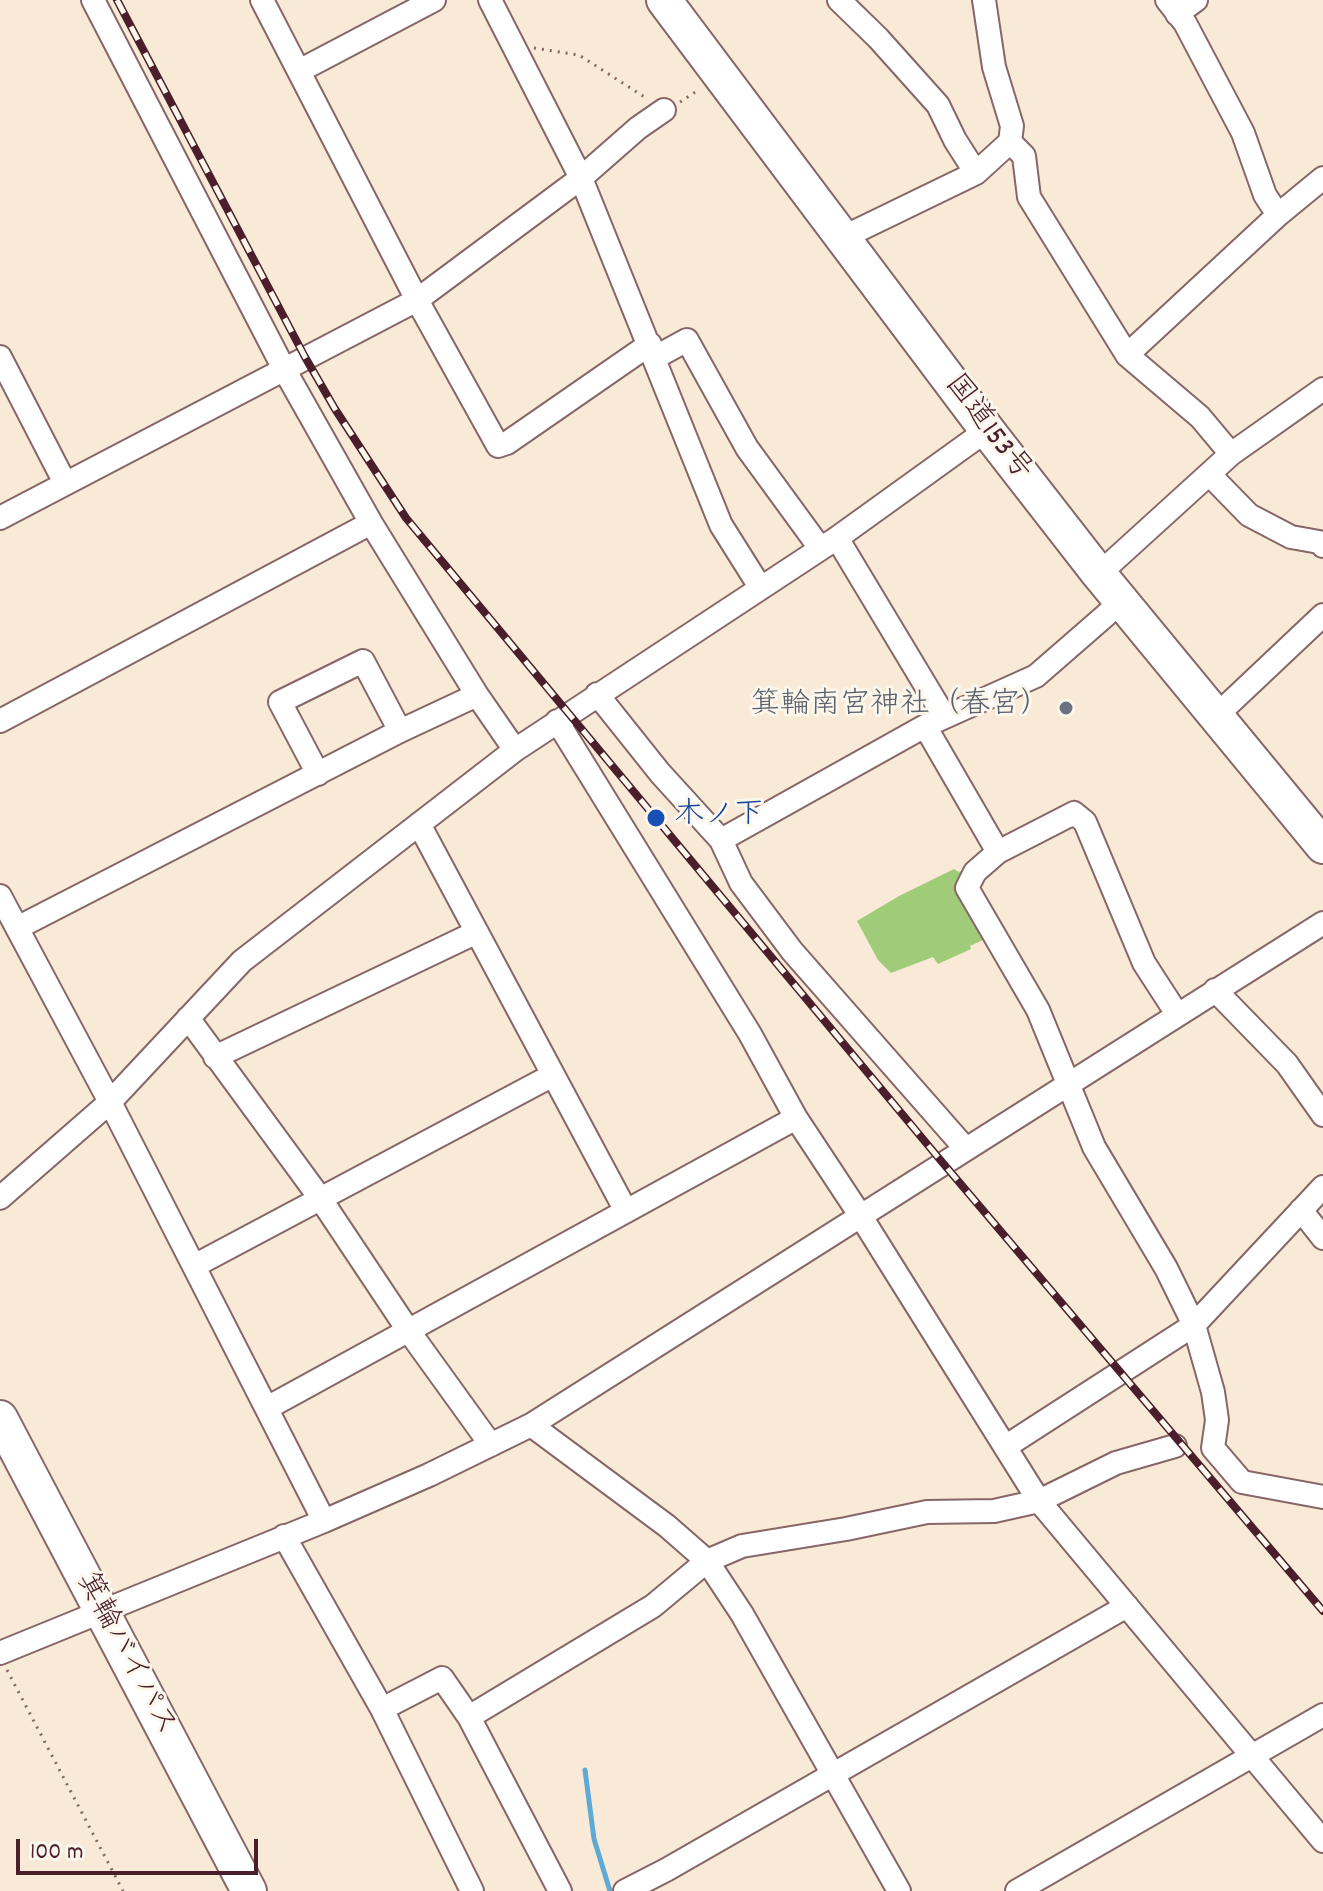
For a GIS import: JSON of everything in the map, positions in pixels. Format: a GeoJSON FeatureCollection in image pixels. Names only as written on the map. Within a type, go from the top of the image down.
{"type":"FeatureCollection","features":[{"type":"Feature","properties":{"kind":"highway","name":"国道153号"},"geometry":{"type":"LineString","coordinates":[[664,0],[1099,574],[1323,846]]}},
{"type":"Feature","properties":{"kind":"highway","name":"箕輪バイパス"},"geometry":{"type":"LineString","coordinates":[[0,1418],[226,1891]]}},
{"type":"Feature","properties":{"kind":"highway","name":"箕輪バイパス"},"geometry":{"type":"LineString","coordinates":[[0,1463],[92,1615],[249,1891]]}},
{"type":"Feature","properties":{"kind":"street"},"geometry":{"type":"LineString","coordinates":[[93,0],[284,369],[371,523],[477,695],[515,750]]}},
{"type":"Feature","properties":{"kind":"street"},"geometry":{"type":"LineString","coordinates":[[262,0],[417,300],[498,446],[652,351],[687,340],[747,448],[828,543],[934,721],[998,852]]}},
{"type":"Feature","properties":{"kind":"street"},"geometry":{"type":"LineString","coordinates":[[299,71],[434,0]]}},
{"type":"Feature","properties":{"kind":"street"},"geometry":{"type":"LineString","coordinates":[[490,0],[581,178],[721,525],[760,587]]}},
{"type":"Feature","properties":{"kind":"street"},"geometry":{"type":"LineString","coordinates":[[839,0],[938,105],[976,173]]}},
{"type":"Feature","properties":{"kind":"street"},"geometry":{"type":"LineString","coordinates":[[842,238],[976,173],[1010,142],[1012,126],[994,67],[984,0]]}},
{"type":"Feature","properties":{"kind":"street"},"geometry":{"type":"LineString","coordinates":[[1196,0],[1172,7],[1243,133],[1265,195],[1278,215]]}},
{"type":"Feature","properties":{"kind":"street"},"geometry":{"type":"LineString","coordinates":[[0,518],[417,300],[581,178],[638,128],[664,110]]}},
{"type":"Feature","properties":{"kind":"street"},"geometry":{"type":"LineString","coordinates":[[1010,142],[1024,156],[1029,197],[1127,355],[1200,417],[1231,454]]}},
{"type":"Feature","properties":{"kind":"street"},"geometry":{"type":"LineString","coordinates":[[1127,355],[1278,215],[1323,178]]}},
{"type":"Feature","properties":{"kind":"street"},"geometry":{"type":"LineString","coordinates":[[0,357],[65,483]]}},
{"type":"Feature","properties":{"kind":"street"},"geometry":{"type":"LineString","coordinates":[[1099,574],[1231,454],[1323,389]]}},
{"type":"Feature","properties":{"kind":"street"},"geometry":{"type":"LineString","coordinates":[[0,1198],[110,1102],[242,961],[515,750],[828,543],[987,430]]}},
{"type":"Feature","properties":{"kind":"street"},"geometry":{"type":"LineString","coordinates":[[1209,474],[1249,515],[1291,537],[1322,542]]}},
{"type":"Feature","properties":{"kind":"street"},"geometry":{"type":"LineString","coordinates":[[0,721],[371,523]]}},
{"type":"Feature","properties":{"kind":"street"},"geometry":{"type":"LineString","coordinates":[[721,840],[934,721],[1036,676],[1121,602]]}},
{"type":"Feature","properties":{"kind":"street"},"geometry":{"type":"LineString","coordinates":[[1215,717],[1321,619]]}},
{"type":"Feature","properties":{"kind":"street"},"geometry":{"type":"LineString","coordinates":[[318,774],[280,702],[363,661],[400,731]]}},
{"type":"Feature","properties":{"kind":"street"},"geometry":{"type":"LineString","coordinates":[[597,694],[660,773],[721,840],[741,883],[792,951],[965,1148]]}},
{"type":"Feature","properties":{"kind":"street"},"geometry":{"type":"LineString","coordinates":[[17,928],[400,731],[477,695]]}},
{"type":"Feature","properties":{"kind":"street"},"geometry":{"type":"LineString","coordinates":[[557,721],[750,1034],[796,1118],[1039,1501],[1323,1841]]}},
{"type":"Feature","properties":{"kind":"street"},"geometry":{"type":"LineString","coordinates":[[1177,1014],[1144,963],[1085,822],[1074,813],[998,852],[975,872],[967,888],[1038,1010],[1094,1147],[1166,1268],[1194,1325],[1213,1392],[1217,1420],[1213,1448],[1242,1482],[1323,1497]]}},
{"type":"Feature","properties":{"kind":"street"},"geometry":{"type":"LineString","coordinates":[[419,824],[626,1211]]}},
{"type":"Feature","properties":{"kind":"street"},"geometry":{"type":"LineString","coordinates":[[0,896],[110,1102],[324,1521]]}},
{"type":"Feature","properties":{"kind":"street"},"geometry":{"type":"LineString","coordinates":[[4,1662],[92,1615],[324,1521],[531,1425],[1323,923]]}},
{"type":"Feature","properties":{"kind":"street"},"geometry":{"type":"LineString","coordinates":[[215,1057],[477,932]]}},
{"type":"Feature","properties":{"kind":"street"},"geometry":{"type":"LineString","coordinates":[[1215,990],[1287,1064],[1323,1115]]}},
{"type":"Feature","properties":{"kind":"street"},"geometry":{"type":"LineString","coordinates":[[188,1018],[320,1198],[408,1330],[491,1445]]}},
{"type":"Feature","properties":{"kind":"street"},"geometry":{"type":"LineString","coordinates":[[194,1266],[553,1075]]}},
{"type":"Feature","properties":{"kind":"street"},"geometry":{"type":"LineString","coordinates":[[267,1408],[796,1118]]}},
{"type":"Feature","properties":{"kind":"street"},"geometry":{"type":"LineString","coordinates":[[1005,1447],[1194,1325],[1323,1187]]}},
{"type":"Feature","properties":{"kind":"street"},"geometry":{"type":"LineString","coordinates":[[1301,1210],[1323,1238]]}},
{"type":"Feature","properties":{"kind":"street"},"geometry":{"type":"LineString","coordinates":[[531,1425],[667,1526],[707,1561],[742,1614],[899,1891]]}},
{"type":"Feature","properties":{"kind":"street"},"geometry":{"type":"LineString","coordinates":[[469,1717],[653,1606],[707,1561],[742,1546],[927,1512],[994,1511],[1039,1501],[1116,1463],[1175,1446]]}},
{"type":"Feature","properties":{"kind":"street"},"geometry":{"type":"LineString","coordinates":[[284,1536],[382,1709],[472,1891]]}},
{"type":"Feature","properties":{"kind":"street"},"geometry":{"type":"LineString","coordinates":[[625,1891],[1127,1606]]}},
{"type":"Feature","properties":{"kind":"street"},"geometry":{"type":"LineString","coordinates":[[382,1709],[442,1678],[469,1717],[560,1891]]}},
{"type":"Feature","properties":{"kind":"street"},"geometry":{"type":"LineString","coordinates":[[1017,1891],[1323,1715]]}},
{"type":"Feature","properties":{"kind":"path"},"geometry":{"type":"LineString","coordinates":[[516,49],[524,47],[579,55],[664,110],[721,77]]}},
{"type":"Feature","properties":{"kind":"path"},"geometry":{"type":"LineString","coordinates":[[4,1662],[123,1891]]}},
{"type":"Feature","properties":{"kind":"green space"},"geometry":{"type":"Polygon","coordinates":[[[983,861],[977,867],[985,939],[938,964],[933,957],[891,973],[878,960],[857,921],[954,869],[959,872],[983,861]]]}},
{"type":"Feature","properties":{"kind":"waterway"},"geometry":{"type":"LineString","coordinates":[[585,1770],[594,1839],[610,1891]]}},
{"type":"Feature","properties":{"kind":"railway"},"geometry":{"type":"LineString","coordinates":[[117,0],[305,357],[406,518],[942,1162],[1323,1611]]}},
{"type":"Feature","properties":{"kind":"place","name":"箕輪南宮神社（春宮）"},"geometry":{"type":"Point","coordinates":[1066,708]}},
{"type":"Feature","properties":{"kind":"place","name":"木ノ下"},"geometry":{"type":"Point","coordinates":[656,818]}}]}
